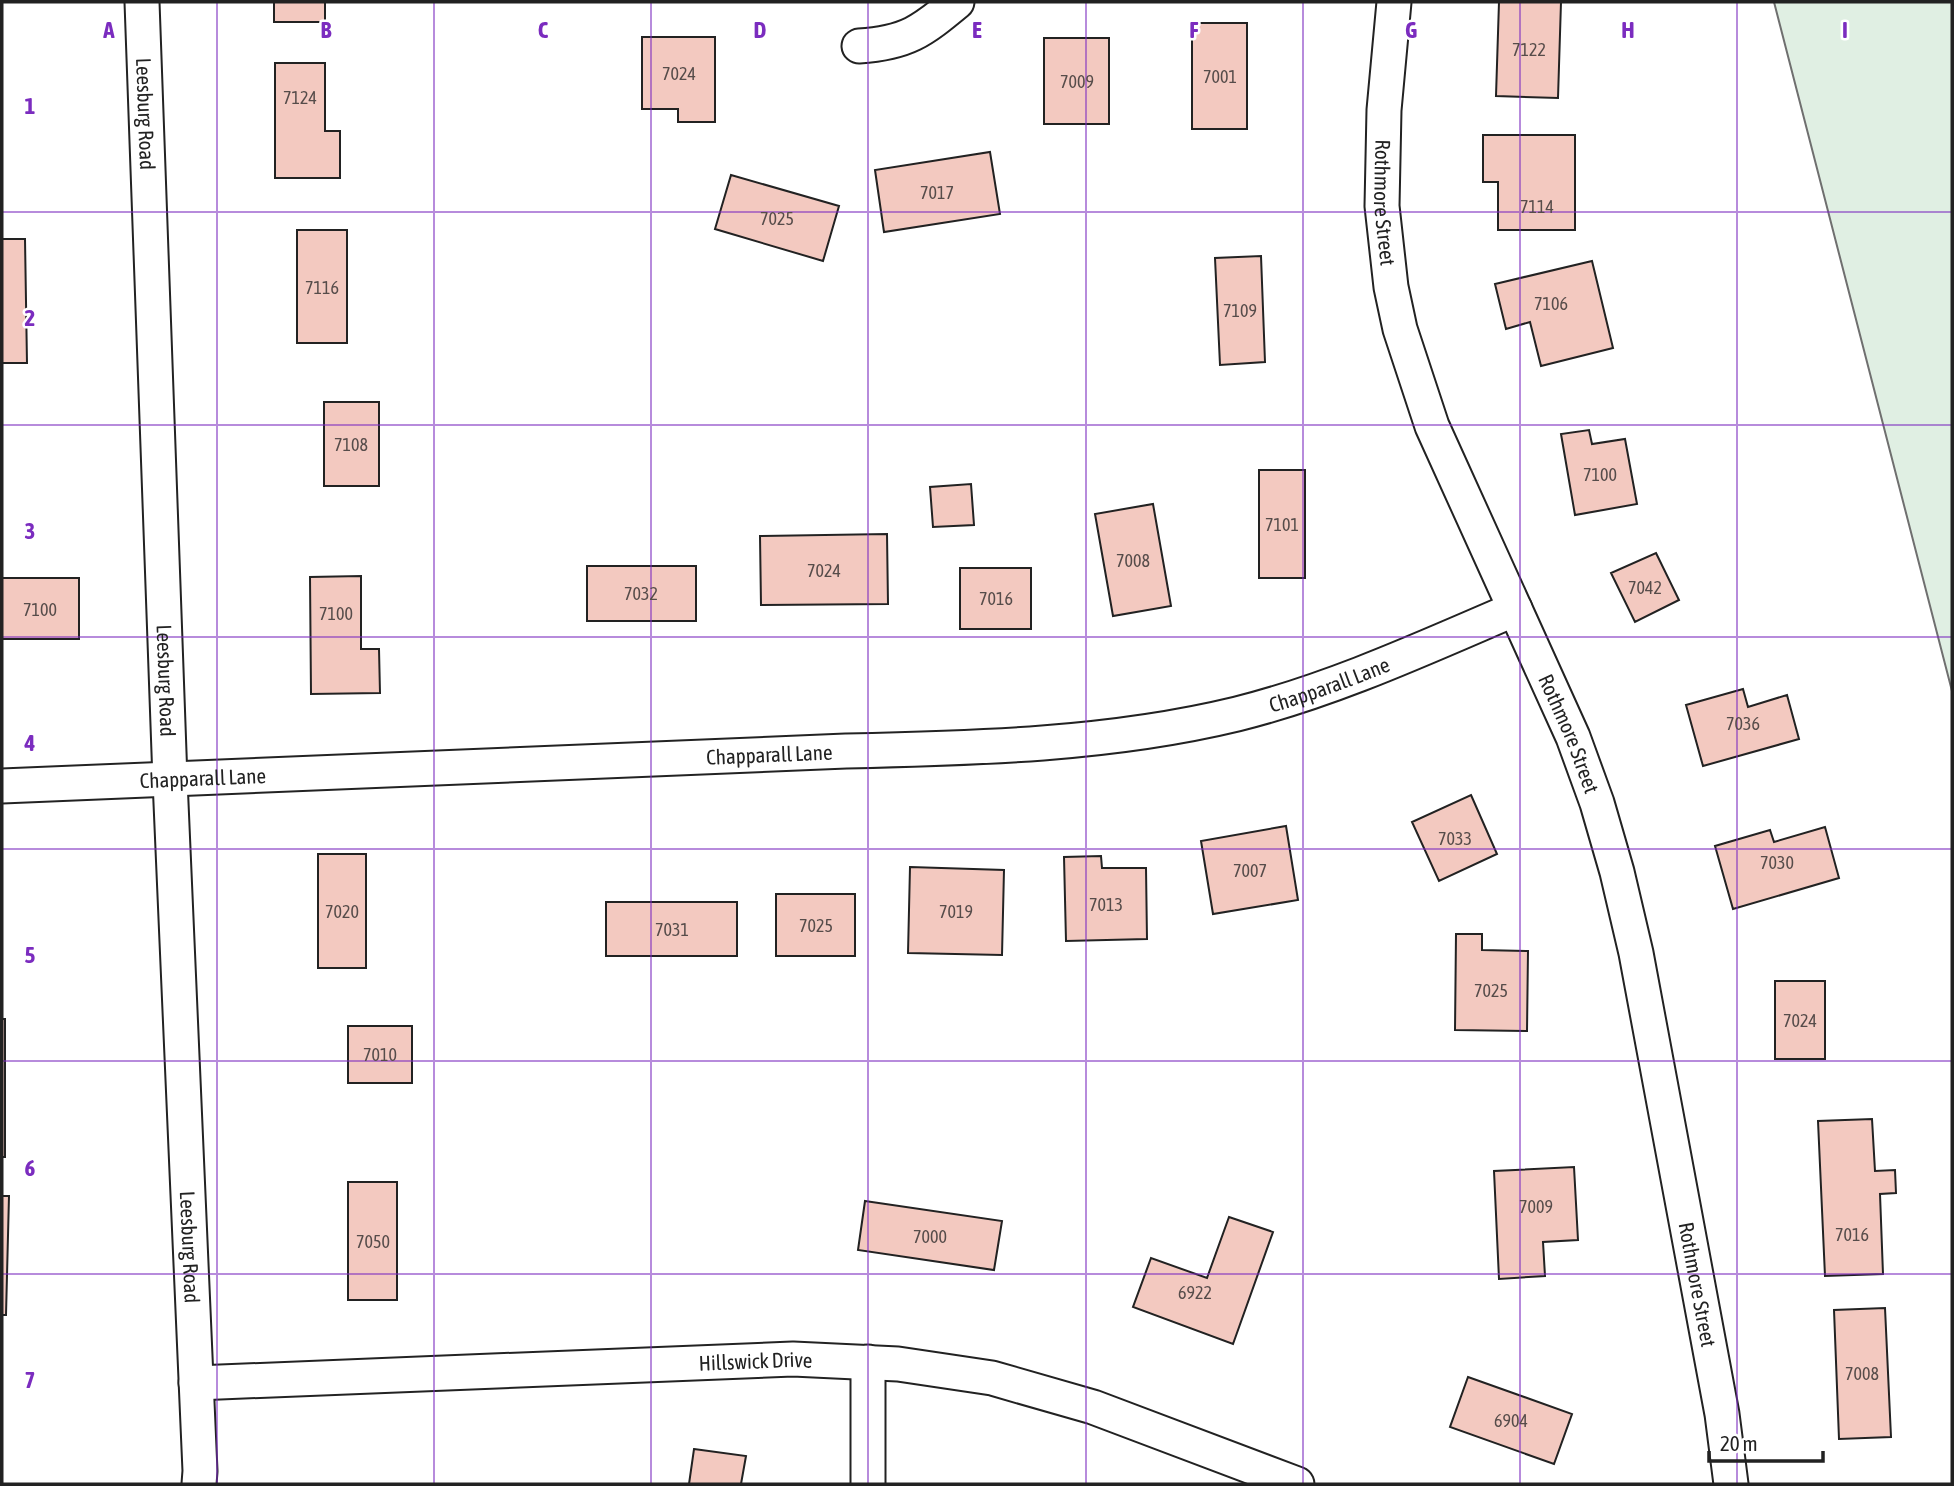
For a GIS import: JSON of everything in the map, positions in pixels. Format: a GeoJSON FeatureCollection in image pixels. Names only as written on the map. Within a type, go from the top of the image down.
{"type":"FeatureCollection","features":[{"type":"Feature","properties":{"kind":"street","name":"Leesburg Road"},"geometry":{"type":"LineString","coordinates":[[142,2],[199,1484]]}},
{"type":"Feature","properties":{"kind":"street"},"geometry":{"type":"LineString","coordinates":[[859,46],[886,44],[912,36],[957,2]]}},
{"type":"Feature","properties":{"kind":"street","name":"Rothmore Street"},"geometry":{"type":"LineString","coordinates":[[1394,2],[1384,110],[1382,206],[1391,286],[1400,329],[1432,426],[1573,737],[1597,803],[1617,872],[1636,953],[1720,1401],[1731,1484]]}},
{"type":"Feature","properties":{"kind":"street","name":"Chapparall Lane"},"geometry":{"type":"LineString","coordinates":[[2,786],[986,748],[1117,736],[1225,716],[1291,698],[1358,676],[1515,609]]}},
{"type":"Feature","properties":{"kind":"street","name":"Hillswick Drive"},"geometry":{"type":"LineString","coordinates":[[196,1383],[793,1359],[898,1364],[992,1378],[1068,1399],[1297,1484]]}},
{"type":"Feature","properties":{"kind":"street"},"geometry":{"type":"LineString","coordinates":[[868,1362],[868,1484]]}},
{"type":"Feature","properties":{"kind":"green space"},"geometry":{"type":"Polygon","coordinates":[[[1774,2],[1952,2],[1952,691],[1774,2]]]}},
{"type":"Feature","properties":{"kind":"building"},"geometry":{"type":"Polygon","coordinates":[[[274,2],[325,2],[325,22],[274,22],[274,2]]]}},
{"type":"Feature","properties":{"kind":"building"},"geometry":{"type":"Polygon","coordinates":[[[1499,2],[1561,2],[1558,98],[1496,96],[1499,2]]]}},
{"type":"Feature","properties":{"kind":"building"},"geometry":{"type":"Polygon","coordinates":[[[1192,23],[1247,23],[1247,129],[1192,129],[1192,23]]]}},
{"type":"Feature","properties":{"kind":"building"},"geometry":{"type":"Polygon","coordinates":[[[642,37],[715,37],[715,122],[678,122],[678,109],[642,109],[642,37]]]}},
{"type":"Feature","properties":{"kind":"building"},"geometry":{"type":"Polygon","coordinates":[[[1044,38],[1109,38],[1109,124],[1044,124],[1044,38]]]}},
{"type":"Feature","properties":{"kind":"building"},"geometry":{"type":"Polygon","coordinates":[[[275,63],[325,63],[325,131],[340,131],[340,178],[275,178],[275,63]]]}},
{"type":"Feature","properties":{"kind":"building"},"geometry":{"type":"Polygon","coordinates":[[[1483,135],[1575,135],[1575,230],[1498,230],[1498,182],[1483,182],[1483,135]]]}},
{"type":"Feature","properties":{"kind":"building"},"geometry":{"type":"Polygon","coordinates":[[[990,152],[1000,214],[884,232],[875,170],[990,152]]]}},
{"type":"Feature","properties":{"kind":"building"},"geometry":{"type":"Polygon","coordinates":[[[731,175],[839,206],[823,261],[715,229],[731,175]]]}},
{"type":"Feature","properties":{"kind":"building"},"geometry":{"type":"Polygon","coordinates":[[[297,230],[347,230],[347,343],[297,343],[297,230]]]}},
{"type":"Feature","properties":{"kind":"building"},"geometry":{"type":"Polygon","coordinates":[[[2,239],[25,239],[27,363],[2,363],[2,239]]]}},
{"type":"Feature","properties":{"kind":"building"},"geometry":{"type":"Polygon","coordinates":[[[1261,256],[1265,362],[1220,365],[1215,258],[1261,256]]]}},
{"type":"Feature","properties":{"kind":"building"},"geometry":{"type":"Polygon","coordinates":[[[1592,261],[1613,348],[1541,366],[1530,322],[1506,329],[1495,284],[1592,261]]]}},
{"type":"Feature","properties":{"kind":"building"},"geometry":{"type":"Polygon","coordinates":[[[324,402],[379,402],[379,486],[324,486],[324,402]]]}},
{"type":"Feature","properties":{"kind":"building"},"geometry":{"type":"Polygon","coordinates":[[[1589,430],[1592,444],[1625,439],[1637,504],[1575,515],[1561,434],[1589,430]]]}},
{"type":"Feature","properties":{"kind":"building"},"geometry":{"type":"Polygon","coordinates":[[[1259,470],[1305,470],[1305,578],[1259,578],[1259,470]]]}},
{"type":"Feature","properties":{"kind":"building"},"geometry":{"type":"Polygon","coordinates":[[[971,484],[974,525],[933,527],[930,487],[971,484]]]}},
{"type":"Feature","properties":{"kind":"building"},"geometry":{"type":"Polygon","coordinates":[[[1153,504],[1171,606],[1113,616],[1095,514],[1153,504]]]}},
{"type":"Feature","properties":{"kind":"building"},"geometry":{"type":"Polygon","coordinates":[[[887,534],[888,604],[761,605],[760,536],[887,534]]]}},
{"type":"Feature","properties":{"kind":"building"},"geometry":{"type":"Polygon","coordinates":[[[1656,553],[1679,600],[1635,622],[1611,573],[1656,553]]]}},
{"type":"Feature","properties":{"kind":"building"},"geometry":{"type":"Polygon","coordinates":[[[587,566],[696,566],[696,621],[587,621],[587,566]]]}},
{"type":"Feature","properties":{"kind":"building"},"geometry":{"type":"Polygon","coordinates":[[[960,568],[1031,568],[1031,629],[960,629],[960,568]]]}},
{"type":"Feature","properties":{"kind":"building"},"geometry":{"type":"Polygon","coordinates":[[[361,576],[361,649],[379,649],[380,693],[311,694],[310,577],[361,576]]]}},
{"type":"Feature","properties":{"kind":"building"},"geometry":{"type":"Polygon","coordinates":[[[2,578],[79,578],[79,639],[2,639],[2,578]]]}},
{"type":"Feature","properties":{"kind":"building"},"geometry":{"type":"Polygon","coordinates":[[[1743,689],[1748,707],[1787,695],[1799,739],[1703,766],[1686,705],[1743,689]]]}},
{"type":"Feature","properties":{"kind":"building"},"geometry":{"type":"Polygon","coordinates":[[[1471,795],[1497,854],[1439,881],[1412,822],[1471,795]]]}},
{"type":"Feature","properties":{"kind":"building"},"geometry":{"type":"Polygon","coordinates":[[[1286,826],[1298,900],[1213,914],[1201,841],[1286,826]]]}},
{"type":"Feature","properties":{"kind":"building"},"geometry":{"type":"Polygon","coordinates":[[[1825,827],[1839,878],[1733,909],[1715,846],[1770,830],[1774,842],[1825,827]]]}},
{"type":"Feature","properties":{"kind":"building"},"geometry":{"type":"Polygon","coordinates":[[[318,854],[366,854],[366,968],[318,968],[318,854]]]}},
{"type":"Feature","properties":{"kind":"building"},"geometry":{"type":"Polygon","coordinates":[[[1101,856],[1102,868],[1146,868],[1147,939],[1066,941],[1064,857],[1101,856]]]}},
{"type":"Feature","properties":{"kind":"building"},"geometry":{"type":"Polygon","coordinates":[[[910,867],[1004,870],[1002,955],[908,953],[910,867]]]}},
{"type":"Feature","properties":{"kind":"building"},"geometry":{"type":"Polygon","coordinates":[[[776,894],[855,894],[855,956],[776,956],[776,894]]]}},
{"type":"Feature","properties":{"kind":"building"},"geometry":{"type":"Polygon","coordinates":[[[606,902],[737,902],[737,956],[606,956],[606,902]]]}},
{"type":"Feature","properties":{"kind":"building"},"geometry":{"type":"Polygon","coordinates":[[[1456,934],[1482,934],[1482,950],[1528,951],[1527,1031],[1455,1030],[1456,934]]]}},
{"type":"Feature","properties":{"kind":"building"},"geometry":{"type":"Polygon","coordinates":[[[1775,981],[1825,981],[1825,1059],[1775,1059],[1775,981]]]}},
{"type":"Feature","properties":{"kind":"building"},"geometry":{"type":"Polygon","coordinates":[[[2,1019],[5,1019],[5,1157],[2,1157],[2,1019]]]}},
{"type":"Feature","properties":{"kind":"building"},"geometry":{"type":"Polygon","coordinates":[[[348,1026],[412,1026],[412,1083],[348,1083],[348,1026]]]}},
{"type":"Feature","properties":{"kind":"building"},"geometry":{"type":"Polygon","coordinates":[[[1872,1119],[1875,1171],[1895,1170],[1896,1193],[1880,1194],[1883,1274],[1825,1276],[1818,1121],[1872,1119]]]}},
{"type":"Feature","properties":{"kind":"building"},"geometry":{"type":"Polygon","coordinates":[[[1574,1167],[1578,1240],[1543,1242],[1545,1276],[1499,1279],[1494,1171],[1574,1167]]]}},
{"type":"Feature","properties":{"kind":"building"},"geometry":{"type":"Polygon","coordinates":[[[348,1182],[397,1182],[397,1300],[348,1300],[348,1182]]]}},
{"type":"Feature","properties":{"kind":"building"},"geometry":{"type":"Polygon","coordinates":[[[2,1196],[9,1196],[6,1315],[2,1315],[2,1196]]]}},
{"type":"Feature","properties":{"kind":"building"},"geometry":{"type":"Polygon","coordinates":[[[865,1201],[1002,1221],[994,1270],[858,1250],[865,1201]]]}},
{"type":"Feature","properties":{"kind":"building"},"geometry":{"type":"Polygon","coordinates":[[[1229,1217],[1273,1232],[1233,1344],[1133,1307],[1151,1258],[1207,1278],[1229,1217]]]}},
{"type":"Feature","properties":{"kind":"building"},"geometry":{"type":"Polygon","coordinates":[[[1885,1308],[1891,1437],[1839,1439],[1834,1310],[1885,1308]]]}},
{"type":"Feature","properties":{"kind":"building"},"geometry":{"type":"Polygon","coordinates":[[[1468,1377],[1572,1414],[1554,1464],[1450,1427],[1468,1377]]]}},
{"type":"Feature","properties":{"kind":"building"},"geometry":{"type":"Polygon","coordinates":[[[694,1449],[746,1456],[741,1484],[689,1484],[694,1449]]]}}]}
